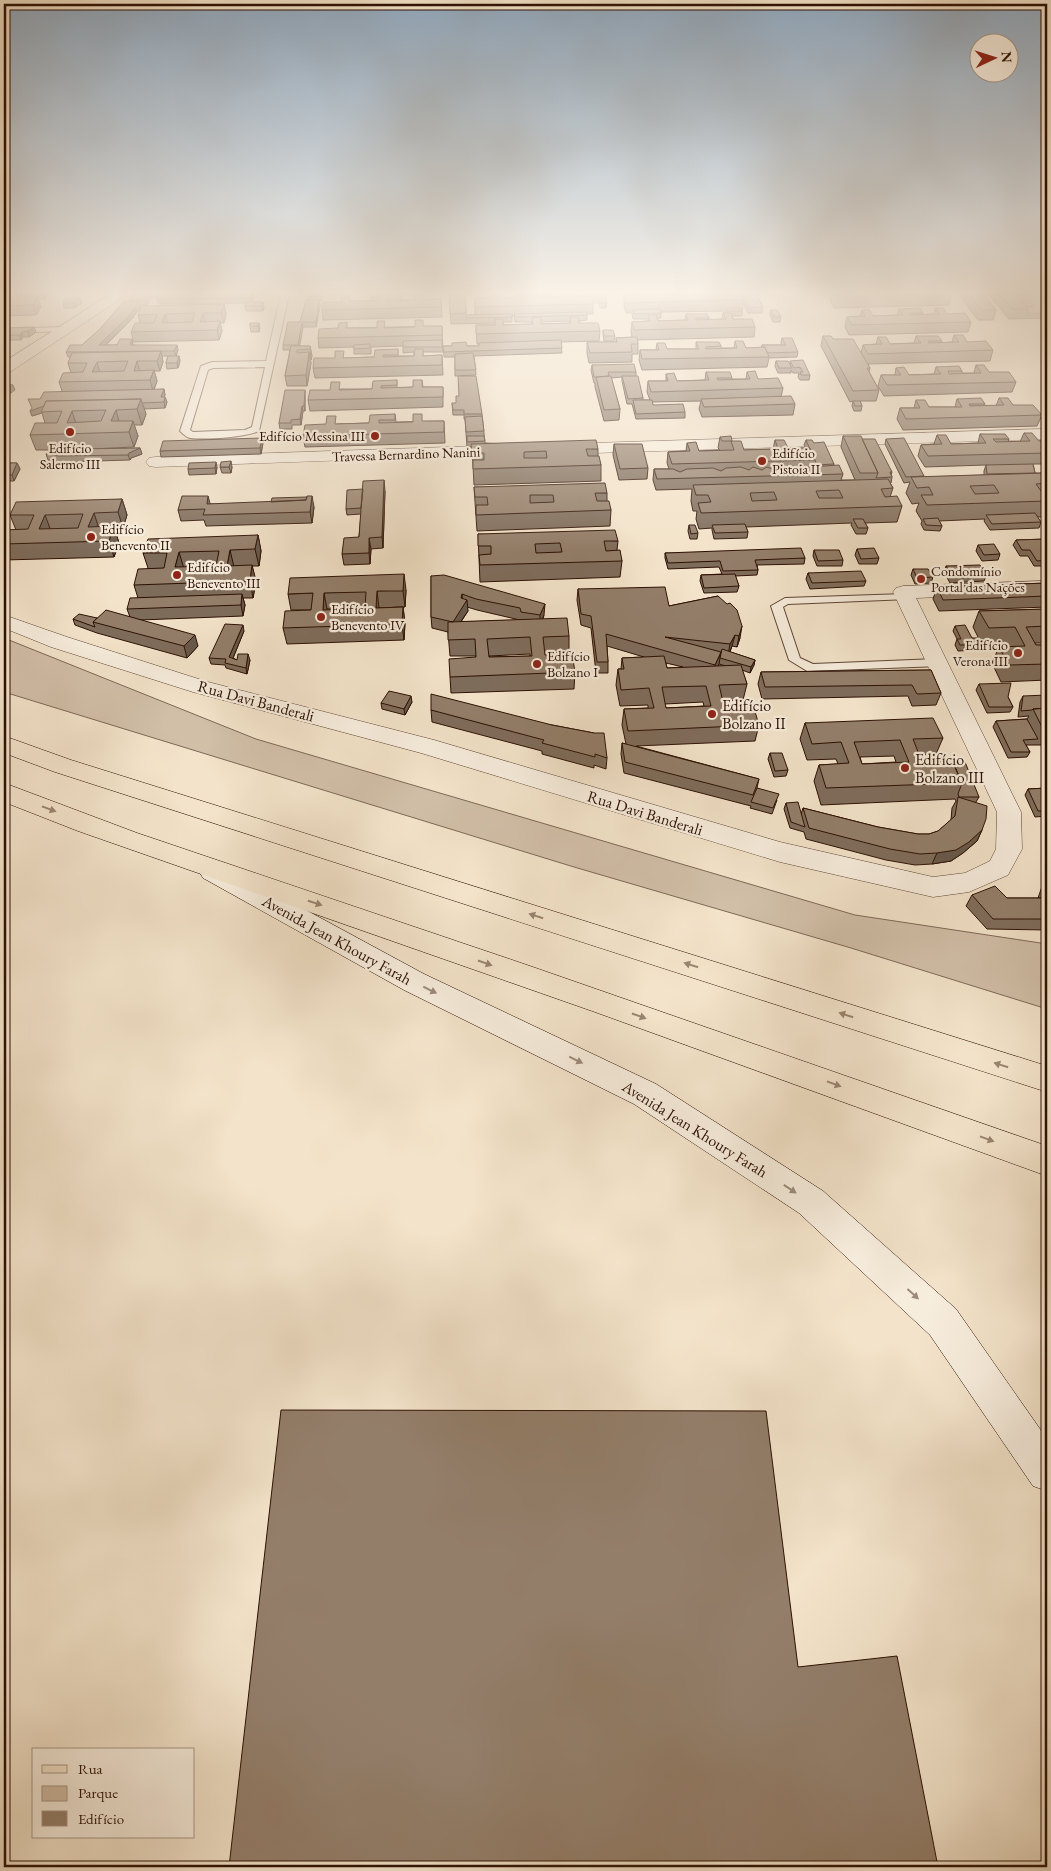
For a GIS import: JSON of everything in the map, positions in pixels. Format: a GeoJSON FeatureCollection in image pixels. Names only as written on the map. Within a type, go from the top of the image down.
{"type":"FeatureCollection","features":[{"type":"Feature","properties":{"kind":"main road"},"geometry":{"type":"LineString","coordinates":[[4,744],[63,766],[1047,1079]]}},
{"type":"Feature","properties":{"kind":"main road"},"geometry":{"type":"LineString","coordinates":[[4,792],[202,866],[337,910],[788,1067],[1047,1161]]}},
{"type":"Feature","properties":{"kind":"street"},"geometry":{"type":"LineString","coordinates":[[548,449],[1047,434]]}},
{"type":"Feature","properties":{"kind":"street","name":"Travessa Bernardino Nanini"},"geometry":{"type":"LineString","coordinates":[[155,462],[529,450]]}},
{"type":"Feature","properties":{"kind":"street"},"geometry":{"type":"LineString","coordinates":[[904,594],[1047,587]]}},
{"type":"Feature","properties":{"kind":"street","name":"Rua Davi Banderali"},"geometry":{"type":"LineString","coordinates":[[4,621],[59,642],[201,687],[426,746],[780,852],[933,887],[969,882],[999,868],[1009,849],[1009,812],[904,594]]}},
{"type":"Feature","properties":{"kind":"street","name":"Avenida Jean Khoury Farah"},"geometry":{"type":"LineString","coordinates":[[202,866],[414,982],[645,1094],[811,1202],[943,1322],[1047,1472]]}},
{"type":"Feature","properties":{"kind":"lane"},"geometry":{"type":"LineString","coordinates":[[201,377],[185,431],[191,435],[247,433],[256,429],[267,377]]}},
{"type":"Feature","properties":{"kind":"lane"},"geometry":{"type":"LineString","coordinates":[[904,594],[785,601],[777,606],[796,660],[811,668],[938,663]]}},
{"type":"Feature","properties":{"kind":"green space"},"geometry":{"type":"Polygon","coordinates":[[[4,638],[256,739],[855,915],[1047,944],[1047,1009],[851,948],[574,867],[4,692],[4,638]]]}},
{"type":"Feature","properties":{"kind":"building"},"geometry":{"type":"Polygon","coordinates":[[[61,377],[151,377],[150,380],[59,382],[61,377]]]}},
{"type":"Feature","properties":{"kind":"building"},"geometry":{"type":"Polygon","coordinates":[[[458,377],[476,377],[482,414],[464,414],[464,410],[453,410],[452,403],[456,403],[456,396],[459,396],[458,377]]]}},
{"type":"Feature","properties":{"kind":"building"},"geometry":{"type":"Polygon","coordinates":[[[596,377],[611,377],[620,409],[604,410],[596,377]]]}},
{"type":"Feature","properties":{"kind":"building"},"geometry":{"type":"Polygon","coordinates":[[[622,377],[638,377],[643,398],[628,399],[622,377]]]}},
{"type":"Feature","properties":{"kind":"building"},"geometry":{"type":"Polygon","coordinates":[[[667,377],[676,377],[677,381],[709,380],[708,377],[732,378],[717,378],[718,380],[750,379],[749,377],[778,378],[783,388],[651,392],[648,381],[668,381],[667,377]]]}},
{"type":"Feature","properties":{"kind":"building"},"geometry":{"type":"Polygon","coordinates":[[[846,377],[872,377],[879,390],[853,391],[846,377]]]}},
{"type":"Feature","properties":{"kind":"building"},"geometry":{"type":"Polygon","coordinates":[[[882,377],[1013,377],[1016,382],[887,385],[882,377]]]}},
{"type":"Feature","properties":{"kind":"building"},"geometry":{"type":"Polygon","coordinates":[[[397,380],[397,385],[381,386],[381,388],[413,387],[413,380],[422,380],[422,387],[443,387],[443,397],[308,400],[310,390],[330,390],[331,382],[340,382],[339,390],[372,389],[373,381],[397,380]]]}},
{"type":"Feature","properties":{"kind":"building"},"geometry":{"type":"Polygon","coordinates":[[[4,383],[13,385],[4,392],[4,383]]]}},
{"type":"Feature","properties":{"kind":"building"},"geometry":{"type":"Polygon","coordinates":[[[164,389],[161,397],[165,397],[164,402],[142,403],[141,399],[46,401],[44,406],[30,411],[32,408],[28,399],[40,399],[44,392],[164,389]]]}},
{"type":"Feature","properties":{"kind":"building"},"geometry":{"type":"Polygon","coordinates":[[[285,390],[305,390],[304,406],[302,406],[300,419],[291,420],[291,423],[279,423],[285,390]]]}},
{"type":"Feature","properties":{"kind":"building"},"geometry":{"type":"Polygon","coordinates":[[[791,396],[795,404],[704,407],[701,399],[791,396]]]}},
{"type":"Feature","properties":{"kind":"building"},"geometry":{"type":"Polygon","coordinates":[[[981,398],[985,404],[969,404],[970,406],[1004,405],[999,398],[1008,398],[1013,405],[1033,405],[1042,415],[906,419],[900,408],[920,408],[916,400],[925,400],[929,407],[962,407],[957,399],[981,398]]]}},
{"type":"Feature","properties":{"kind":"building"},"geometry":{"type":"Polygon","coordinates":[[[141,399],[137,409],[116,410],[111,421],[133,421],[129,432],[30,435],[35,423],[57,423],[62,411],[41,412],[46,401],[141,399]],[[106,410],[72,411],[67,423],[101,421],[106,410]]]}},
{"type":"Feature","properties":{"kind":"building"},"geometry":{"type":"Polygon","coordinates":[[[633,400],[652,400],[653,405],[683,404],[685,412],[636,414],[633,400]]]}},
{"type":"Feature","properties":{"kind":"building"},"geometry":{"type":"Polygon","coordinates":[[[853,401],[860,401],[862,406],[855,406],[853,401]]]}},
{"type":"Feature","properties":{"kind":"building"},"geometry":{"type":"Polygon","coordinates":[[[395,414],[395,420],[379,420],[379,423],[413,422],[413,414],[422,414],[422,421],[444,421],[444,432],[303,436],[305,425],[326,424],[327,416],[336,416],[335,424],[369,423],[370,415],[395,414]]]}},
{"type":"Feature","properties":{"kind":"building"},"geometry":{"type":"Polygon","coordinates":[[[482,416],[484,431],[466,432],[465,417],[482,416]]]}},
{"type":"Feature","properties":{"kind":"building"},"geometry":{"type":"Polygon","coordinates":[[[1024,433],[1032,433],[1039,441],[1047,441],[1047,453],[928,456],[921,445],[942,444],[937,435],[946,435],[951,444],[986,443],[980,434],[1005,434],[1009,439],[993,439],[996,442],[1030,441],[1024,433]]]}},
{"type":"Feature","properties":{"kind":"building"},"geometry":{"type":"Polygon","coordinates":[[[467,436],[484,436],[485,441],[467,442],[467,436]]]}},
{"type":"Feature","properties":{"kind":"building"},"geometry":{"type":"Polygon","coordinates":[[[731,436],[732,441],[722,441],[720,437],[731,436]]]}},
{"type":"Feature","properties":{"kind":"building"},"geometry":{"type":"Polygon","coordinates":[[[843,436],[861,436],[878,473],[860,473],[843,436]]]}},
{"type":"Feature","properties":{"kind":"building"},"geometry":{"type":"Polygon","coordinates":[[[262,438],[260,448],[160,451],[163,441],[262,438]]]}},
{"type":"Feature","properties":{"kind":"building"},"geometry":{"type":"Polygon","coordinates":[[[904,438],[924,476],[906,477],[886,439],[904,438]]]}},
{"type":"Feature","properties":{"kind":"building"},"geometry":{"type":"Polygon","coordinates":[[[862,439],[875,439],[892,472],[890,472],[892,477],[876,478],[878,473],[862,439]]]}},
{"type":"Feature","properties":{"kind":"building"},"geometry":{"type":"Polygon","coordinates":[[[596,440],[598,449],[586,449],[588,456],[599,456],[601,465],[473,469],[473,460],[484,460],[484,453],[472,453],[471,444],[596,440]],[[546,451],[524,452],[524,458],[547,458],[546,451]]]}},
{"type":"Feature","properties":{"kind":"building"},"geometry":{"type":"Polygon","coordinates":[[[775,440],[784,440],[788,448],[810,448],[815,460],[672,464],[668,452],[690,451],[687,443],[696,442],[699,451],[734,450],[731,441],[741,441],[744,450],[778,449],[775,440]]]}},
{"type":"Feature","properties":{"kind":"building"},"geometry":{"type":"Polygon","coordinates":[[[806,440],[812,440],[814,443],[824,442],[834,464],[817,465],[806,440]]]}},
{"type":"Feature","properties":{"kind":"building"},"geometry":{"type":"Polygon","coordinates":[[[614,444],[642,444],[648,468],[620,469],[614,444]]]}},
{"type":"Feature","properties":{"kind":"building"},"geometry":{"type":"Polygon","coordinates":[[[60,447],[75,449],[140,448],[128,455],[59,456],[46,454],[60,447]]]}},
{"type":"Feature","properties":{"kind":"building"},"geometry":{"type":"Polygon","coordinates":[[[231,461],[229,467],[220,467],[221,462],[231,461]]]}},
{"type":"Feature","properties":{"kind":"building"},"geometry":{"type":"Polygon","coordinates":[[[216,462],[215,468],[188,469],[189,463],[216,462]]]}},
{"type":"Feature","properties":{"kind":"building"},"geometry":{"type":"Polygon","coordinates":[[[4,463],[17,463],[12,475],[4,475],[4,463]]]}},
{"type":"Feature","properties":{"kind":"building"},"geometry":{"type":"Polygon","coordinates":[[[1033,464],[1035,473],[987,474],[986,465],[1033,464]]]}},
{"type":"Feature","properties":{"kind":"building"},"geometry":{"type":"Polygon","coordinates":[[[839,465],[843,474],[657,479],[654,469],[673,469],[680,472],[687,469],[713,468],[721,471],[726,468],[741,467],[749,470],[753,467],[762,470],[767,467],[775,470],[780,467],[788,470],[793,466],[798,468],[839,465]]]}},
{"type":"Feature","properties":{"kind":"building"},"geometry":{"type":"Polygon","coordinates":[[[1047,473],[1047,483],[1036,484],[1041,491],[1047,491],[1047,501],[927,505],[921,495],[933,495],[929,487],[917,488],[911,477],[1047,473]],[[994,485],[970,486],[975,494],[999,493],[994,485]]]}},
{"type":"Feature","properties":{"kind":"building"},"geometry":{"type":"Polygon","coordinates":[[[888,479],[893,488],[881,489],[885,497],[897,496],[902,506],[701,513],[698,503],[711,502],[708,495],[696,495],[693,485],[888,479]],[[839,490],[816,491],[819,498],[843,498],[839,490]],[[774,492],[750,493],[752,501],[777,500],[774,492]]]}},
{"type":"Feature","properties":{"kind":"building"},"geometry":{"type":"Polygon","coordinates":[[[384,480],[382,537],[369,538],[369,553],[342,554],[344,538],[359,537],[363,481],[384,480]]]}},
{"type":"Feature","properties":{"kind":"building"},"geometry":{"type":"Polygon","coordinates":[[[605,483],[607,493],[595,493],[597,501],[609,501],[611,510],[476,515],[476,505],[488,505],[487,497],[475,497],[474,487],[605,483]],[[530,495],[530,503],[554,502],[553,495],[530,495]]]}},
{"type":"Feature","properties":{"kind":"building"},"geometry":{"type":"Polygon","coordinates":[[[363,489],[361,508],[346,509],[347,490],[363,489]]]}},
{"type":"Feature","properties":{"kind":"building"},"geometry":{"type":"Polygon","coordinates":[[[182,496],[208,496],[207,504],[306,500],[307,496],[312,496],[310,512],[203,515],[205,509],[178,510],[182,496]]]}},
{"type":"Feature","properties":{"kind":"building"},"geometry":{"type":"Polygon","coordinates":[[[307,497],[306,500],[271,502],[272,498],[307,497]]]}},
{"type":"Feature","properties":{"kind":"building"},"geometry":{"type":"Polygon","coordinates":[[[122,499],[118,512],[94,513],[88,527],[114,526],[109,541],[4,544],[4,530],[28,529],[34,515],[10,515],[16,502],[122,499]],[[83,514],[45,515],[39,529],[78,528],[83,514]]]}},
{"type":"Feature","properties":{"kind":"building"},"geometry":{"type":"Polygon","coordinates":[[[1035,513],[1041,522],[992,524],[986,515],[1035,513]]]}},
{"type":"Feature","properties":{"kind":"building"},"geometry":{"type":"Polygon","coordinates":[[[938,518],[942,526],[926,525],[923,519],[938,518]]]}},
{"type":"Feature","properties":{"kind":"building"},"geometry":{"type":"Polygon","coordinates":[[[853,519],[863,519],[868,528],[858,528],[853,519]]]}},
{"type":"Feature","properties":{"kind":"building"},"geometry":{"type":"Polygon","coordinates":[[[745,524],[748,532],[715,533],[712,525],[745,524]]]}},
{"type":"Feature","properties":{"kind":"building"},"geometry":{"type":"Polygon","coordinates":[[[689,525],[695,525],[698,533],[691,534],[689,525]]]}},
{"type":"Feature","properties":{"kind":"building"},"geometry":{"type":"Polygon","coordinates":[[[615,530],[618,541],[604,541],[606,551],[620,550],[622,561],[480,565],[479,555],[491,554],[491,546],[478,546],[478,534],[615,530]],[[560,543],[535,544],[536,553],[562,552],[560,543]]]}},
{"type":"Feature","properties":{"kind":"building"},"geometry":{"type":"Polygon","coordinates":[[[258,535],[255,549],[230,550],[227,566],[252,565],[250,581],[134,585],[138,569],[164,568],[167,553],[143,553],[148,539],[258,535]],[[219,551],[179,552],[175,567],[216,566],[219,551]]]}},
{"type":"Feature","properties":{"kind":"building"},"geometry":{"type":"Polygon","coordinates":[[[1047,539],[1047,560],[1037,561],[1030,550],[1022,550],[1016,540],[1047,539]]]}},
{"type":"Feature","properties":{"kind":"building"},"geometry":{"type":"Polygon","coordinates":[[[994,544],[1000,554],[984,555],[978,545],[994,544]]]}},
{"type":"Feature","properties":{"kind":"building"},"geometry":{"type":"Polygon","coordinates":[[[801,548],[805,558],[755,560],[758,570],[723,571],[720,561],[668,563],[665,553],[801,548]]]}},
{"type":"Feature","properties":{"kind":"building"},"geometry":{"type":"Polygon","coordinates":[[[874,548],[879,558],[861,559],[857,549],[874,548]]]}},
{"type":"Feature","properties":{"kind":"building"},"geometry":{"type":"Polygon","coordinates":[[[814,550],[839,550],[843,560],[818,561],[814,550]]]}},
{"type":"Feature","properties":{"kind":"building"},"geometry":{"type":"Polygon","coordinates":[[[980,565],[986,576],[952,577],[946,566],[980,565]]]}},
{"type":"Feature","properties":{"kind":"building"},"geometry":{"type":"Polygon","coordinates":[[[913,569],[928,569],[933,577],[917,578],[913,569]]]}},
{"type":"Feature","properties":{"kind":"building"},"geometry":{"type":"Polygon","coordinates":[[[861,571],[866,581],[812,583],[808,573],[861,571]]]}},
{"type":"Feature","properties":{"kind":"building"},"geometry":{"type":"Polygon","coordinates":[[[404,574],[403,591],[377,591],[376,608],[403,607],[402,624],[283,628],[285,611],[311,610],[313,593],[288,594],[290,578],[404,574]],[[366,592],[324,593],[323,610],[365,608],[366,592]]]}},
{"type":"Feature","properties":{"kind":"building"},"geometry":{"type":"Polygon","coordinates":[[[735,574],[739,586],[704,588],[701,575],[735,574]]]}},
{"type":"Feature","properties":{"kind":"building"},"geometry":{"type":"Polygon","coordinates":[[[444,575],[545,604],[540,615],[521,612],[520,608],[476,599],[462,594],[461,598],[467,600],[453,622],[431,617],[431,576],[444,575]]]}},
{"type":"Feature","properties":{"kind":"building"},"geometry":{"type":"Polygon","coordinates":[[[1047,583],[1047,596],[943,600],[937,587],[1047,583]]]}},
{"type":"Feature","properties":{"kind":"building"},"geometry":{"type":"Polygon","coordinates":[[[665,587],[669,606],[718,596],[737,610],[742,626],[739,636],[735,635],[730,644],[665,637],[721,652],[715,665],[606,634],[608,662],[597,662],[591,616],[581,614],[578,589],[665,587]]]}},
{"type":"Feature","properties":{"kind":"building"},"geometry":{"type":"Polygon","coordinates":[[[242,594],[241,605],[127,609],[130,598],[242,594]]]}},
{"type":"Feature","properties":{"kind":"building"},"geometry":{"type":"Polygon","coordinates":[[[1047,609],[1047,626],[1026,627],[1036,645],[1047,645],[1047,664],[1009,665],[999,647],[1025,646],[1015,627],[989,628],[979,611],[1047,609]]]}},
{"type":"Feature","properties":{"kind":"building"},"geometry":{"type":"Polygon","coordinates":[[[106,610],[195,635],[184,646],[93,622],[106,610]]]}},
{"type":"Feature","properties":{"kind":"building"},"geometry":{"type":"Polygon","coordinates":[[[79,614],[97,618],[93,622],[95,627],[73,619],[79,614]]]}},
{"type":"Feature","properties":{"kind":"building"},"geometry":{"type":"Polygon","coordinates":[[[567,618],[569,636],[543,637],[545,655],[572,654],[575,672],[450,677],[449,659],[476,657],[475,639],[448,640],[448,622],[567,618]],[[530,637],[487,639],[489,657],[532,656],[530,637]]]}},
{"type":"Feature","properties":{"kind":"building"},"geometry":{"type":"Polygon","coordinates":[[[225,624],[243,625],[229,657],[237,660],[238,654],[248,654],[246,668],[225,663],[226,659],[209,658],[225,624]]]}},
{"type":"Feature","properties":{"kind":"building"},"geometry":{"type":"Polygon","coordinates":[[[965,625],[972,638],[979,638],[982,645],[960,645],[957,639],[961,639],[955,626],[965,625]]]}},
{"type":"Feature","properties":{"kind":"building"},"geometry":{"type":"Polygon","coordinates":[[[722,649],[755,660],[751,667],[720,658],[722,649]]]}},
{"type":"Feature","properties":{"kind":"building"},"geometry":{"type":"Polygon","coordinates":[[[664,656],[667,668],[741,665],[747,684],[719,685],[724,706],[753,705],[759,725],[628,731],[624,709],[654,708],[649,688],[621,690],[618,669],[624,669],[622,658],[664,656]],[[706,686],[662,687],[666,708],[711,706],[706,686]]]}},
{"type":"Feature","properties":{"kind":"building"},"geometry":{"type":"Polygon","coordinates":[[[931,670],[941,693],[917,694],[912,685],[765,687],[761,672],[931,670]]]}},
{"type":"Feature","properties":{"kind":"building"},"geometry":{"type":"Polygon","coordinates":[[[1011,683],[1008,697],[1013,707],[989,707],[979,684],[1011,683]]]}},
{"type":"Feature","properties":{"kind":"building"},"geometry":{"type":"Polygon","coordinates":[[[389,691],[411,696],[404,709],[381,703],[389,691]]]}},
{"type":"Feature","properties":{"kind":"building"},"geometry":{"type":"Polygon","coordinates":[[[431,694],[552,725],[594,733],[604,733],[607,758],[595,754],[595,757],[542,743],[544,740],[431,710],[431,694]]]}},
{"type":"Feature","properties":{"kind":"building"},"geometry":{"type":"Polygon","coordinates":[[[1047,695],[1047,708],[1021,711],[1023,696],[1047,695]]]}},
{"type":"Feature","properties":{"kind":"building"},"geometry":{"type":"Polygon","coordinates":[[[1047,708],[1047,729],[1043,729],[1033,709],[1047,708]]]}},
{"type":"Feature","properties":{"kind":"building"},"geometry":{"type":"Polygon","coordinates":[[[933,718],[943,738],[913,739],[922,762],[952,761],[962,783],[826,788],[819,765],[849,763],[841,742],[812,744],[805,723],[933,718]],[[900,740],[854,742],[862,764],[909,762],[900,740]]]}},
{"type":"Feature","properties":{"kind":"building"},"geometry":{"type":"Polygon","coordinates":[[[1027,719],[1038,739],[1023,740],[1030,752],[1011,752],[996,721],[1027,719]]]}},
{"type":"Feature","properties":{"kind":"building"},"geometry":{"type":"Polygon","coordinates":[[[622,743],[759,779],[753,795],[625,762],[622,743]]]}},
{"type":"Feature","properties":{"kind":"building"},"geometry":{"type":"Polygon","coordinates":[[[770,753],[782,753],[788,770],[775,771],[770,753]]]}},
{"type":"Feature","properties":{"kind":"building"},"geometry":{"type":"Polygon","coordinates":[[[953,762],[965,762],[979,797],[959,797],[958,794],[962,783],[953,762]]]}},
{"type":"Feature","properties":{"kind":"building"},"geometry":{"type":"Polygon","coordinates":[[[757,788],[779,794],[773,808],[751,802],[757,788]]]}},
{"type":"Feature","properties":{"kind":"building"},"geometry":{"type":"Polygon","coordinates":[[[1047,788],[1047,811],[1038,811],[1028,789],[1047,788]]]}},
{"type":"Feature","properties":{"kind":"building"},"geometry":{"type":"Polygon","coordinates":[[[958,797],[987,806],[986,819],[982,830],[969,842],[956,850],[937,853],[920,854],[890,849],[809,828],[803,808],[878,827],[929,834],[938,831],[955,816],[958,797]]]}},
{"type":"Feature","properties":{"kind":"building"},"geometry":{"type":"Polygon","coordinates":[[[798,802],[805,827],[791,822],[786,803],[798,802]]]}},
{"type":"Feature","properties":{"kind":"building"},"geometry":{"type":"Polygon","coordinates":[[[1047,874],[1047,892],[1041,892],[1047,874]]]}},
{"type":"Feature","properties":{"kind":"building"},"geometry":{"type":"Polygon","coordinates":[[[995,886],[1007,898],[1047,898],[1047,919],[993,919],[972,895],[995,886]]]}},
{"type":"Feature","properties":{"kind":"building"},"geometry":{"type":"Polygon","coordinates":[[[281,1410],[766,1411],[798,1667],[897,1656],[938,1867],[229,1867],[281,1410]]]}},
{"type":"Feature","properties":{"kind":"place","name":"Edifício Salermo III"},"geometry":{"type":"Point","coordinates":[70,432]}},
{"type":"Feature","properties":{"kind":"place","name":"Edifício Messina III"},"geometry":{"type":"Point","coordinates":[375,436]}},
{"type":"Feature","properties":{"kind":"place","name":"Edifício Pistoia II"},"geometry":{"type":"Point","coordinates":[762,461]}},
{"type":"Feature","properties":{"kind":"place","name":"Edifício Benevento II"},"geometry":{"type":"Point","coordinates":[91,537]}},
{"type":"Feature","properties":{"kind":"place","name":"Edifício Benevento III"},"geometry":{"type":"Point","coordinates":[177,575]}},
{"type":"Feature","properties":{"kind":"place","name":"Condomínio Portal das Nações"},"geometry":{"type":"Point","coordinates":[921,579]}},
{"type":"Feature","properties":{"kind":"place","name":"Edifício Benevento IV"},"geometry":{"type":"Point","coordinates":[321,617]}},
{"type":"Feature","properties":{"kind":"place","name":"Edifício Verona III"},"geometry":{"type":"Point","coordinates":[1018,653]}},
{"type":"Feature","properties":{"kind":"place","name":"Edifício Bolzano I"},"geometry":{"type":"Point","coordinates":[537,664]}},
{"type":"Feature","properties":{"kind":"place","name":"Edifício Bolzano II"},"geometry":{"type":"Point","coordinates":[712,714]}},
{"type":"Feature","properties":{"kind":"place","name":"Edifício Bolzano III"},"geometry":{"type":"Point","coordinates":[905,768]}}]}
